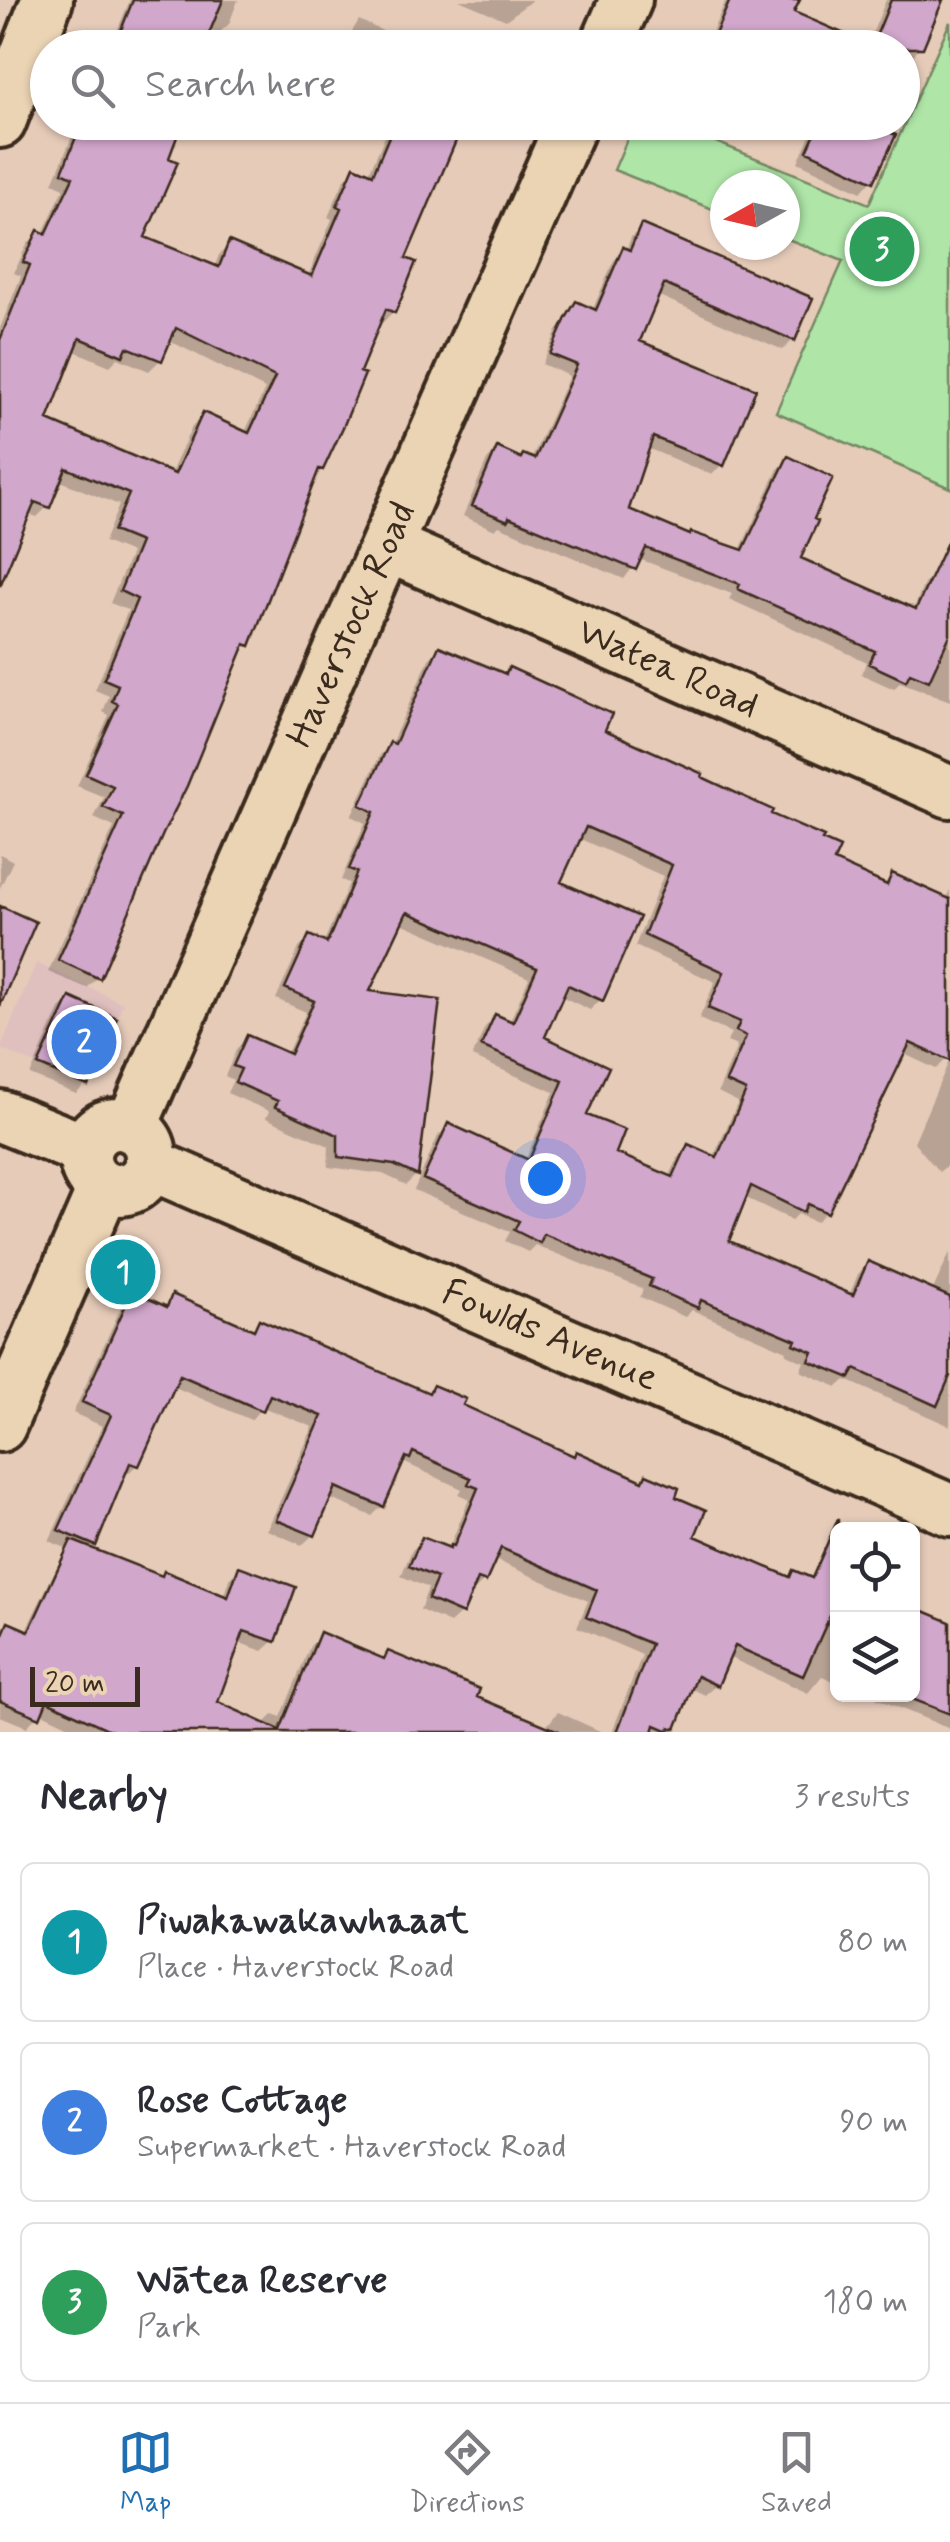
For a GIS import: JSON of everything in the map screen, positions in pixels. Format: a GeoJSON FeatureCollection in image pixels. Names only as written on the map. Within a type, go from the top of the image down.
{"type":"FeatureCollection","features":[{"type":"Feature","properties":{"kind":"street"},"geometry":{"type":"LineString","coordinates":[[613,30],[626,0]]}},
{"type":"Feature","properties":{"kind":"street"},"geometry":{"type":"LineString","coordinates":[[0,122],[27,20]]}},
{"type":"Feature","properties":{"kind":"street","name":"Haverstock Road"},"geometry":{"type":"LineString","coordinates":[[140,1145],[387,546],[564,140]]}},
{"type":"Feature","properties":{"kind":"street","name":"Watea Road"},"geometry":{"type":"LineString","coordinates":[[387,546],[950,792]]}},
{"type":"Feature","properties":{"kind":"street"},"geometry":{"type":"LineString","coordinates":[[0,1116],[95,1169]]}},
{"type":"Feature","properties":{"kind":"street"},"geometry":{"type":"LineString","coordinates":[[0,1426],[95,1169],[94,1133],[102,1127],[122,1124],[140,1145]]}},
{"type":"Feature","properties":{"kind":"street","name":"Fowlds Avenue"},"geometry":{"type":"LineString","coordinates":[[140,1145],[950,1510]]}},
{"type":"Feature","properties":{"kind":"shaded area"},"geometry":{"type":"Polygon","coordinates":[[[36,963],[123,1003],[88,1086],[0,1049],[36,963]]]}},
{"type":"Feature","properties":{"kind":"green space"},"geometry":{"type":"Polygon","coordinates":[[[950,22],[950,488],[776,412],[843,261],[800,244],[800,176],[869,204],[897,140],[920,140],[920,89],[950,22]]]}},
{"type":"Feature","properties":{"kind":"green space"},"geometry":{"type":"Polygon","coordinates":[[[627,140],[711,140],[785,170],[710,170],[710,208],[614,170],[627,140]]]}},
{"type":"Feature","properties":{"kind":"building"},"geometry":{"type":"Polygon","coordinates":[[[133,0],[223,0],[210,30],[121,30],[133,0]]]}},
{"type":"Feature","properties":{"kind":"building"},"geometry":{"type":"Polygon","coordinates":[[[730,0],[800,0],[794,12],[835,30],[717,30],[730,0]]]}},
{"type":"Feature","properties":{"kind":"building"},"geometry":{"type":"Polygon","coordinates":[[[891,0],[943,0],[923,48],[920,30],[879,30],[891,0]]]}},
{"type":"Feature","properties":{"kind":"building"},"geometry":{"type":"Polygon","coordinates":[[[75,140],[176,140],[169,158],[178,162],[145,237],[219,267],[229,241],[312,276],[354,166],[373,174],[387,140],[456,140],[406,258],[416,262],[402,297],[395,313],[386,309],[360,372],[365,374],[323,470],[319,469],[250,646],[245,644],[187,786],[100,979],[58,960],[123,816],[103,807],[113,786],[86,774],[118,704],[112,701],[118,685],[104,679],[137,599],[120,591],[140,542],[113,531],[129,494],[66,468],[50,508],[35,502],[0,586],[0,340],[30,265],[23,262],[38,230],[46,234],[73,177],[62,172],[75,140]],[[176,328],[162,361],[127,347],[123,356],[80,338],[48,420],[175,474],[203,412],[249,433],[275,377],[176,328]]]}},
{"type":"Feature","properties":{"kind":"building"},"geometry":{"type":"Polygon","coordinates":[[[812,140],[894,140],[874,182],[807,151],[812,140]]]}},
{"type":"Feature","properties":{"kind":"building"},"geometry":{"type":"Polygon","coordinates":[[[641,224],[710,254],[710,260],[725,260],[813,298],[795,341],[664,284],[640,341],[756,389],[724,466],[653,437],[629,509],[690,535],[691,532],[743,550],[788,456],[833,478],[801,558],[916,609],[950,536],[950,635],[929,681],[910,673],[906,681],[869,664],[875,651],[738,589],[740,584],[646,548],[636,570],[509,517],[508,521],[472,506],[497,447],[521,458],[523,454],[535,459],[577,365],[550,354],[566,318],[576,301],[596,310],[623,247],[630,250],[641,224]]]}},
{"type":"Feature","properties":{"kind":"building"},"geometry":{"type":"Polygon","coordinates":[[[439,646],[506,674],[509,667],[612,714],[605,730],[703,774],[702,777],[773,810],[771,814],[824,837],[822,840],[840,848],[834,861],[887,885],[892,873],[950,899],[950,1061],[910,1043],[828,1213],[808,1204],[804,1212],[751,1186],[729,1241],[853,1295],[868,1261],[950,1297],[950,1376],[937,1406],[855,1369],[850,1378],[809,1361],[813,1352],[794,1344],[796,1340],[701,1300],[698,1308],[649,1286],[652,1279],[544,1234],[540,1243],[514,1230],[519,1221],[423,1179],[448,1123],[529,1160],[563,1081],[481,1046],[495,1014],[513,1022],[537,968],[407,912],[370,991],[440,1000],[418,1176],[394,1165],[338,1157],[338,1135],[275,1107],[278,1101],[235,1082],[241,1069],[233,1066],[247,1035],[290,1054],[314,1001],[285,988],[309,935],[327,943],[357,872],[349,869],[374,812],[360,805],[390,742],[395,744],[439,646]],[[586,827],[561,882],[640,917],[603,1001],[568,985],[545,1037],[609,1067],[587,1115],[625,1130],[616,1153],[673,1177],[688,1144],[717,1157],[746,1091],[726,1082],[746,1036],[736,1031],[740,1022],[708,1008],[724,972],[644,935],[672,865],[586,827]]]}},
{"type":"Feature","properties":{"kind":"building"},"geometry":{"type":"Polygon","coordinates":[[[0,906],[36,922],[0,1006],[0,906]]]}},
{"type":"Feature","properties":{"kind":"building"},"geometry":{"type":"Polygon","coordinates":[[[70,997],[117,1018],[88,1086],[38,1065],[70,997]]]}},
{"type":"Feature","properties":{"kind":"building"},"geometry":{"type":"Polygon","coordinates":[[[132,1291],[167,1307],[172,1294],[254,1330],[259,1319],[429,1393],[433,1385],[466,1399],[463,1405],[574,1456],[576,1451],[643,1481],[646,1474],[679,1488],[676,1497],[706,1510],[695,1536],[790,1577],[793,1570],[812,1578],[830,1537],[830,1616],[803,1676],[735,1646],[718,1686],[697,1676],[676,1729],[670,1727],[669,1731],[655,1725],[653,1732],[617,1732],[651,1644],[586,1617],[597,1590],[501,1548],[486,1582],[478,1579],[463,1614],[428,1599],[437,1578],[409,1566],[422,1537],[450,1548],[454,1546],[478,1488],[468,1484],[471,1478],[413,1452],[410,1459],[406,1457],[384,1507],[336,1487],[315,1536],[276,1520],[322,1416],[270,1395],[263,1411],[180,1375],[139,1466],[130,1463],[96,1546],[58,1530],[111,1415],[82,1402],[132,1291]]]}},
{"type":"Feature","properties":{"kind":"building"},"geometry":{"type":"Polygon","coordinates":[[[71,1540],[228,1597],[239,1566],[296,1587],[276,1642],[244,1631],[218,1702],[280,1730],[320,1632],[384,1659],[388,1651],[480,1689],[477,1697],[561,1732],[114,1732],[47,1701],[40,1718],[0,1701],[0,1641],[8,1622],[29,1631],[71,1540]]]}},
{"type":"Feature","properties":{"kind":"building"},"geometry":{"type":"Polygon","coordinates":[[[920,1609],[950,1622],[950,1714],[920,1702],[920,1609]]]}},
{"type":"Feature","properties":{"kind":"place","name":"Wātea Reserve"},"geometry":{"type":"Point","coordinates":[882,249]}},
{"type":"Feature","properties":{"kind":"place","name":"Rose Cottage"},"geometry":{"type":"Point","coordinates":[84,1042]}},
{"type":"Feature","properties":{"kind":"place","name":"Piwakawakawhaaat"},"geometry":{"type":"Point","coordinates":[123,1272]}}]}
